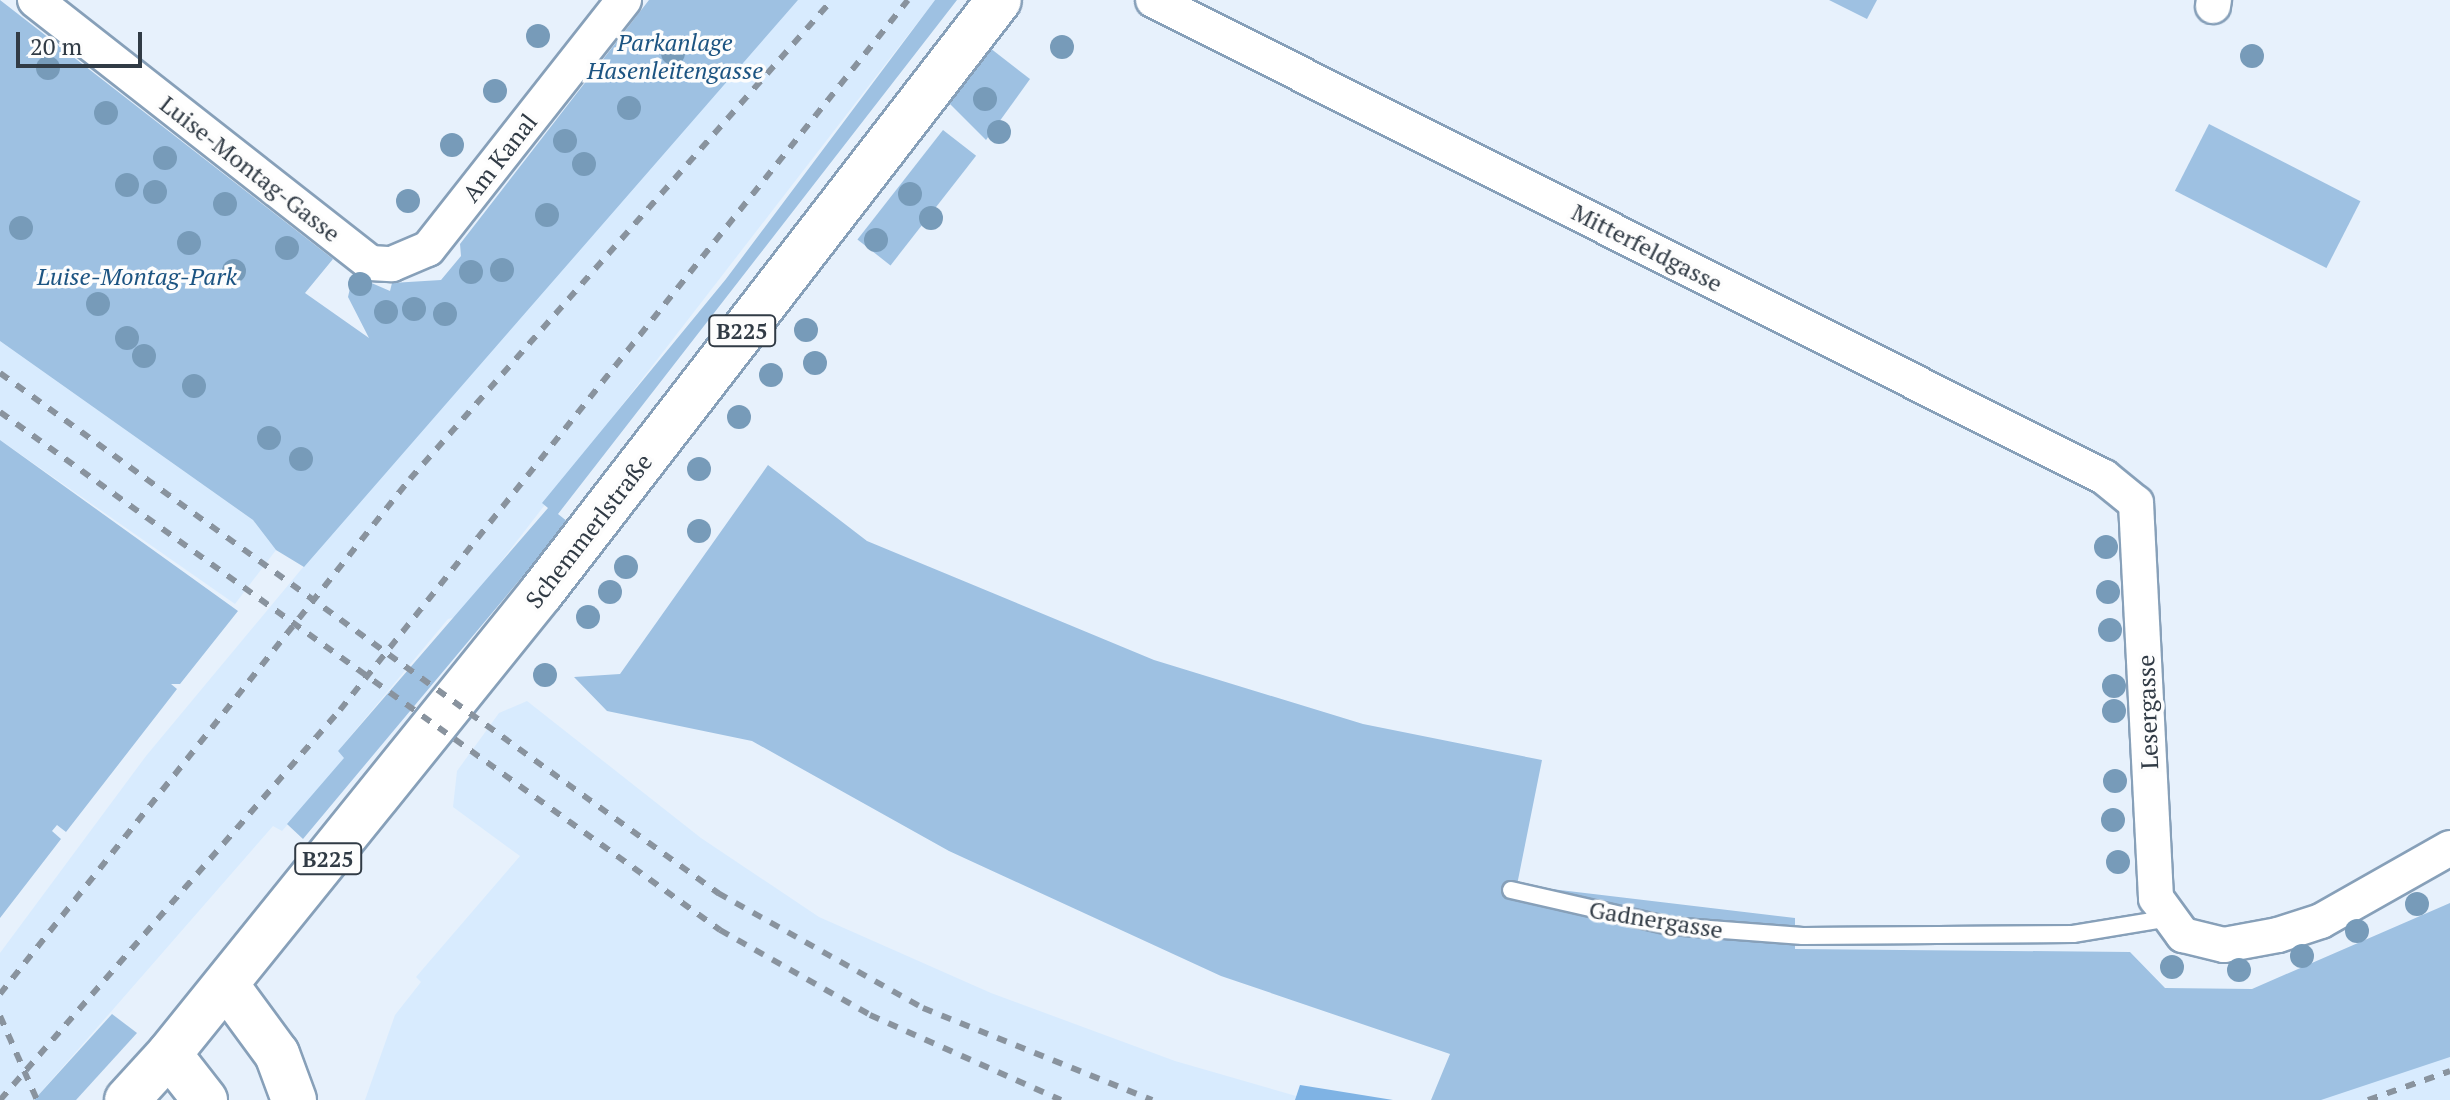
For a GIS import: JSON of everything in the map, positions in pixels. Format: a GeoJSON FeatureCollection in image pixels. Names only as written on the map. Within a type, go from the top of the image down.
{"type":"FeatureCollection","features":[{"type":"Feature","properties":{"kind":"main road","name":"Schemmerlstraße"},"geometry":{"type":"LineString","coordinates":[[127,1100],[227,986],[999,0]]}},
{"type":"Feature","properties":{"kind":"main road"},"geometry":{"type":"LineString","coordinates":[[227,986],[277,1054],[294,1100]]}},
{"type":"Feature","properties":{"kind":"main road"},"geometry":{"type":"LineString","coordinates":[[169,1054],[205,1100]]}},
{"type":"Feature","properties":{"kind":"street","name":"Am Kanal"},"geometry":{"type":"LineString","coordinates":[[353,249],[370,263],[392,264],[428,249],[624,0]]}},
{"type":"Feature","properties":{"kind":"street","name":"Mitterfeldgasse"},"geometry":{"type":"LineString","coordinates":[[1153,0],[2090,470],[2136,503]]}},
{"type":"Feature","properties":{"kind":"street","name":"Luise-Montag-Gasse"},"geometry":{"type":"LineString","coordinates":[[45,3],[353,249]]}},
{"type":"Feature","properties":{"kind":"street","name":"Lesergasse"},"geometry":{"type":"LineString","coordinates":[[2136,503],[2153,875],[2165,919]]}},
{"type":"Feature","properties":{"kind":"street"},"geometry":{"type":"LineString","coordinates":[[2165,919],[2183,935],[2224,945],[2278,935],[2321,921],[2450,848]]}},
{"type":"Feature","properties":{"kind":"lane","name":"Gadnergasse"},"geometry":{"type":"LineString","coordinates":[[1511,890],[1670,926],[1803,936],[2073,934],[2165,919]]}},
{"type":"Feature","properties":{"kind":"shaded area"},"geometry":{"type":"Polygon","coordinates":[[[798,0],[935,0],[459,616],[448,619],[338,751],[345,758],[282,831],[273,826],[34,1100],[0,1100],[0,953],[146,756],[398,453],[798,0]]]}},
{"type":"Feature","properties":{"kind":"shaded area"},"geometry":{"type":"Polygon","coordinates":[[[0,341],[253,520],[276,550],[235,604],[0,440],[0,341]]]}},
{"type":"Feature","properties":{"kind":"shaded area"},"geometry":{"type":"Polygon","coordinates":[[[527,701],[701,838],[819,917],[991,993],[1175,1061],[1310,1100],[365,1100],[395,1015],[421,982],[416,977],[520,856],[453,807],[457,771],[499,713],[527,701]]]}},
{"type":"Feature","properties":{"kind":"shaded area"},"geometry":{"type":"Polygon","coordinates":[[[2450,1033],[2450,1100],[2242,1100],[2450,1033]]]}},
{"type":"Feature","properties":{"kind":"shaded area"},"geometry":{"type":"Polygon","coordinates":[[[1300,1085],[1393,1100],[1295,1100],[1300,1085]]]}},
{"type":"Feature","properties":{"kind":"green space","name":"Luise-Montag-Park"},"geometry":{"type":"Polygon","coordinates":[[[0,0],[333,259],[305,293],[369,338],[348,297],[353,275],[390,291],[392,283],[441,280],[461,256],[460,244],[649,0],[798,0],[304,567],[276,550],[253,520],[0,341],[0,0]]]}},
{"type":"Feature","properties":{"kind":"green space"},"geometry":{"type":"Polygon","coordinates":[[[935,0],[957,0],[558,514],[568,522],[303,839],[287,824],[344,758],[338,751],[548,508],[542,503],[726,279],[935,0]]]}},
{"type":"Feature","properties":{"kind":"green space"},"geometry":{"type":"Polygon","coordinates":[[[1829,0],[1877,0],[1867,19],[1829,0]]]}},
{"type":"Feature","properties":{"kind":"green space"},"geometry":{"type":"Polygon","coordinates":[[[990,48],[1030,79],[986,140],[948,102],[990,48]]]}},
{"type":"Feature","properties":{"kind":"green space"},"geometry":{"type":"Polygon","coordinates":[[[2209,124],[2360,201],[2326,268],[2175,191],[2209,124]]]}},
{"type":"Feature","properties":{"kind":"green space"},"geometry":{"type":"Polygon","coordinates":[[[943,130],[976,156],[891,265],[857,240],[943,130]]]}},
{"type":"Feature","properties":{"kind":"green space"},"geometry":{"type":"Polygon","coordinates":[[[0,440],[238,611],[180,684],[171,684],[177,689],[66,832],[57,825],[52,831],[61,839],[0,918],[0,440]]]}},
{"type":"Feature","properties":{"kind":"green space"},"geometry":{"type":"Polygon","coordinates":[[[768,465],[867,541],[1154,660],[1363,724],[1542,760],[1517,885],[1795,918],[1795,949],[2130,952],[2165,988],[2252,989],[2450,903],[2450,1057],[2321,1100],[1431,1100],[1450,1054],[1221,976],[949,851],[752,741],[607,711],[574,677],[620,674],[768,465]]]}},
{"type":"Feature","properties":{"kind":"green space"},"geometry":{"type":"Polygon","coordinates":[[[112,1014],[137,1033],[76,1100],[34,1100],[112,1014]]]}},
{"type":"Feature","properties":{"kind":"railway"},"geometry":{"type":"LineString","coordinates":[[0,994],[410,479],[832,0]]}},
{"type":"Feature","properties":{"kind":"railway"},"geometry":{"type":"LineString","coordinates":[[0,1100],[340,710],[908,0]]}},
{"type":"Feature","properties":{"kind":"railway"},"geometry":{"type":"LineString","coordinates":[[0,373],[718,893],[923,1008],[1152,1100]]}},
{"type":"Feature","properties":{"kind":"railway"},"geometry":{"type":"LineString","coordinates":[[0,412],[720,930],[870,1015],[1061,1100]]}},
{"type":"Feature","properties":{"kind":"railway"},"geometry":{"type":"LineString","coordinates":[[0,1016],[37,1100]]}},
{"type":"Feature","properties":{"kind":"railway"},"geometry":{"type":"LineString","coordinates":[[2368,1100],[2450,1071]]}},
{"type":"Feature","properties":{"kind":"park label","name":"Parkanlage Hasenleitengasse"},"geometry":{"type":"Point","coordinates":[675,57]}}]}
